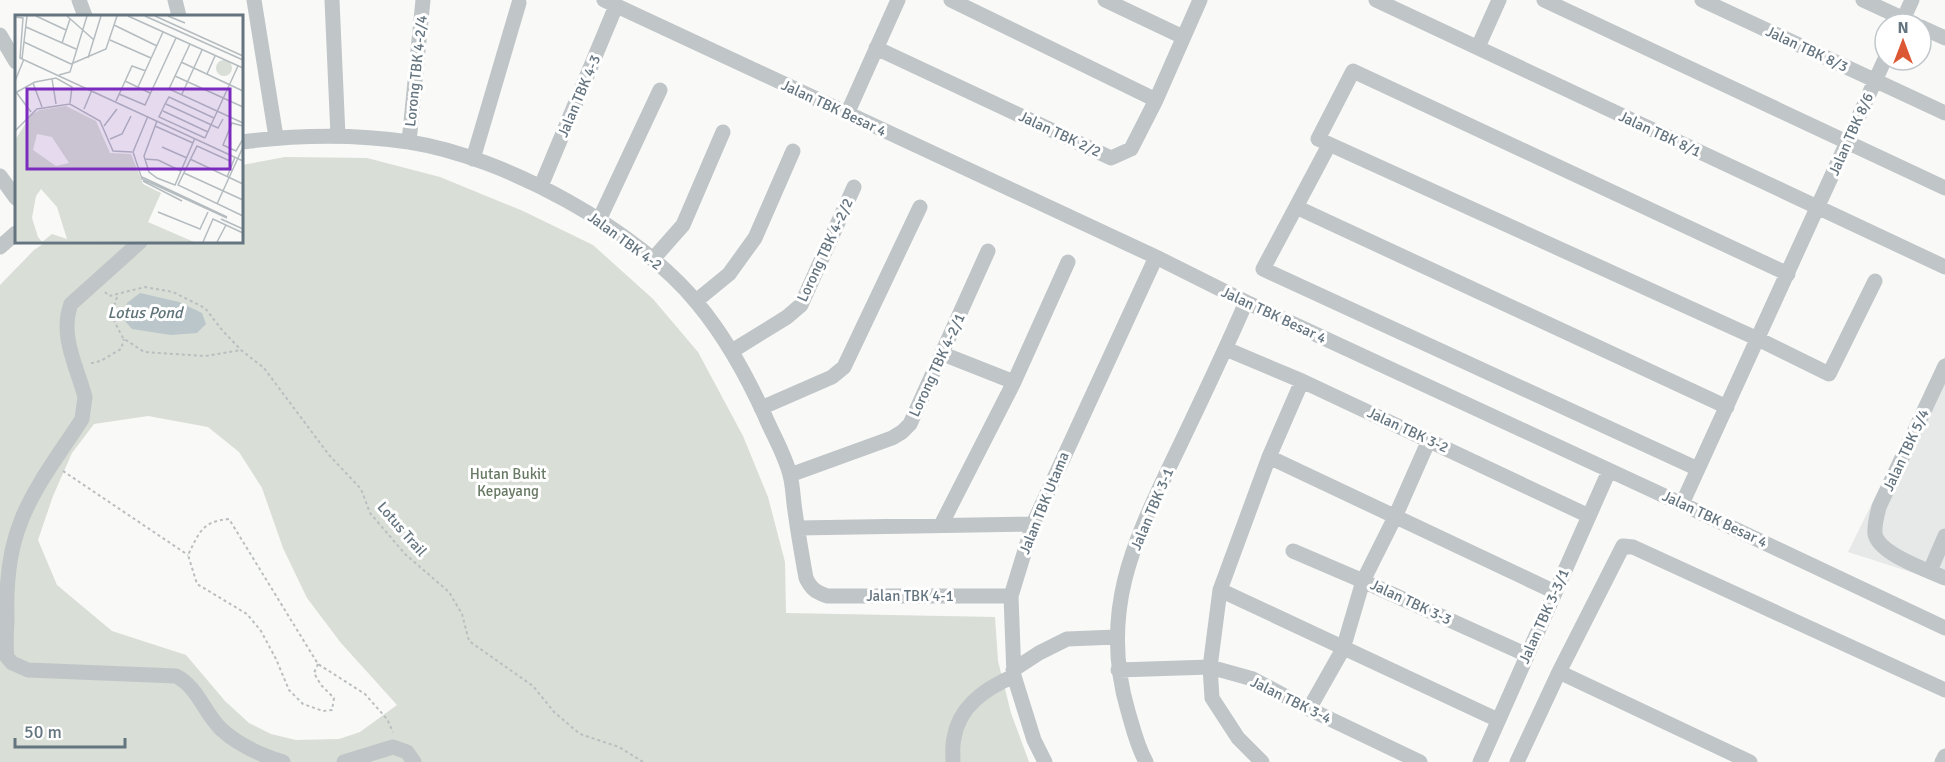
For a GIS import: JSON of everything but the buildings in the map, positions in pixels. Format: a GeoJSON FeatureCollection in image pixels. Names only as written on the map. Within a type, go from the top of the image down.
{"type":"FeatureCollection","features":[{"type":"Feature","properties":{"kind":"street"},"geometry":{"type":"LineString","coordinates":[[79,0],[85,15]]}},
{"type":"Feature","properties":{"kind":"street"},"geometry":{"type":"LineString","coordinates":[[175,0],[178,15]]}},
{"type":"Feature","properties":{"kind":"street"},"geometry":{"type":"LineString","coordinates":[[254,0],[276,137]]}},
{"type":"Feature","properties":{"kind":"street"},"geometry":{"type":"LineString","coordinates":[[332,0],[338,136]]}},
{"type":"Feature","properties":{"kind":"street","name":"Lorong TBK 4-2/4"},"geometry":{"type":"LineString","coordinates":[[409,142],[423,0]]}},
{"type":"Feature","properties":{"kind":"street"},"geometry":{"type":"LineString","coordinates":[[847,114],[898,0]]}},
{"type":"Feature","properties":{"kind":"street"},"geometry":{"type":"LineString","coordinates":[[951,0],[1156,100]]}},
{"type":"Feature","properties":{"kind":"street"},"geometry":{"type":"LineString","coordinates":[[1105,0],[1130,5],[1184,37]]}},
{"type":"Feature","properties":{"kind":"street","name":"Jalan TBK 2/2"},"geometry":{"type":"LineString","coordinates":[[876,48],[1111,158],[1131,149],[1156,100],[1200,0]]}},
{"type":"Feature","properties":{"kind":"street","name":"Jalan TBK 8/1"},"geometry":{"type":"LineString","coordinates":[[1376,0],[1945,267]]}},
{"type":"Feature","properties":{"kind":"street"},"geometry":{"type":"LineString","coordinates":[[1478,47],[1499,0]]}},
{"type":"Feature","properties":{"kind":"street"},"geometry":{"type":"LineString","coordinates":[[1544,0],[1945,188]]}},
{"type":"Feature","properties":{"kind":"street","name":"Jalan TBK 8/3"},"geometry":{"type":"LineString","coordinates":[[1702,0],[1945,113]]}},
{"type":"Feature","properties":{"kind":"street"},"geometry":{"type":"LineString","coordinates":[[1863,0],[1886,12]]}},
{"type":"Feature","properties":{"kind":"street"},"geometry":{"type":"LineString","coordinates":[[473,159],[519,3]]}},
{"type":"Feature","properties":{"kind":"street","name":"Jalan TBK Besar 4"},"geometry":{"type":"LineString","coordinates":[[610,3],[1945,628]]}},
{"type":"Feature","properties":{"kind":"street","name":"Jalan TBK 4-3"},"geometry":{"type":"LineString","coordinates":[[541,186],[610,3]]}},
{"type":"Feature","properties":{"kind":"street"},"geometry":{"type":"LineString","coordinates":[[0,35],[15,60]]}},
{"type":"Feature","properties":{"kind":"street"},"geometry":{"type":"LineString","coordinates":[[1788,274],[1353,71],[1318,139],[1758,339],[1829,374],[1875,281]]}},
{"type":"Feature","properties":{"kind":"street","name":"Jalan TBK 8/6"},"geometry":{"type":"LineString","coordinates":[[1682,504],[1879,72]]}},
{"type":"Feature","properties":{"kind":"street"},"geometry":{"type":"LineString","coordinates":[[599,220],[660,90]]}},
{"type":"Feature","properties":{"kind":"street"},"geometry":{"type":"LineString","coordinates":[[654,259],[683,225],[723,132]]}},
{"type":"Feature","properties":{"kind":"street","name":"Jalan TBK 4-2"},"geometry":{"type":"LineString","coordinates":[[243,142],[276,137],[338,136],[409,142],[473,159],[541,186],[599,220],[654,259],[696,301],[732,351],[761,408],[790,475],[806,578],[810,588]]}},
{"type":"Feature","properties":{"kind":"street"},"geometry":{"type":"LineString","coordinates":[[1329,145],[1263,269],[1698,469]]}},
{"type":"Feature","properties":{"kind":"street"},"geometry":{"type":"LineString","coordinates":[[696,301],[729,274],[755,238],[793,151]]}},
{"type":"Feature","properties":{"kind":"street"},"geometry":{"type":"LineString","coordinates":[[0,176],[15,197]]}},
{"type":"Feature","properties":{"kind":"street","name":"Lorong TBK 4-2/2"},"geometry":{"type":"LineString","coordinates":[[732,351],[787,318],[801,305],[854,187]]}},
{"type":"Feature","properties":{"kind":"street"},"geometry":{"type":"LineString","coordinates":[[761,408],[831,377],[844,367],[920,207]]}},
{"type":"Feature","properties":{"kind":"street"},"geometry":{"type":"LineString","coordinates":[[1296,207],[1727,407]]}},
{"type":"Feature","properties":{"kind":"street"},"geometry":{"type":"LineString","coordinates":[[0,248],[15,234]]}},
{"type":"Feature","properties":{"kind":"street"},"geometry":{"type":"LineString","coordinates":[[139,243],[71,304],[67,315],[65,325],[85,397],[82,419],[34,495],[21,520],[14,542],[9,565],[6,604],[7,657],[12,663],[28,670],[176,676],[188,685],[221,729],[261,755],[283,762]]}},
{"type":"Feature","properties":{"kind":"street","name":"Lorong TBK 4-2/1"},"geometry":{"type":"LineString","coordinates":[[790,475],[892,438],[910,424],[988,251]]}},
{"type":"Feature","properties":{"kind":"street","name":"Jalan TBK Utama"},"geometry":{"type":"LineString","coordinates":[[1045,762],[1034,740],[1013,673],[1011,596],[1033,525],[1156,257]]}},
{"type":"Feature","properties":{"kind":"street"},"geometry":{"type":"LineString","coordinates":[[941,525],[1014,382],[1068,262]]}},
{"type":"Feature","properties":{"kind":"street","name":"Jalan TBK 3-1"},"geometry":{"type":"LineString","coordinates":[[1146,762],[1139,749],[1118,670],[1116,637],[1121,591],[1142,525],[1246,302]]}},
{"type":"Feature","properties":{"kind":"street","name":"Jalan TBK 3-2"},"geometry":{"type":"LineString","coordinates":[[1226,349],[1302,381],[1589,516]]}},
{"type":"Feature","properties":{"kind":"street"},"geometry":{"type":"LineString","coordinates":[[943,354],[1014,382]]}},
{"type":"Feature","properties":{"kind":"street","name":"Jalan TBK 5/4"},"geometry":{"type":"LineString","coordinates":[[1930,571],[1883,549],[1875,536],[1875,520],[1945,366]]}},
{"type":"Feature","properties":{"kind":"street"},"geometry":{"type":"LineString","coordinates":[[1262,762],[1238,738],[1212,698],[1210,667],[1220,590],[1269,457],[1302,381]]}},
{"type":"Feature","properties":{"kind":"street"},"geometry":{"type":"LineString","coordinates":[[1309,709],[1343,649],[1364,580],[1430,440]]}},
{"type":"Feature","properties":{"kind":"street"},"geometry":{"type":"LineString","coordinates":[[1269,457],[1555,592]]}},
{"type":"Feature","properties":{"kind":"street","name":"Jalan TBK 3-3/1"},"geometry":{"type":"LineString","coordinates":[[1480,762],[1609,471]]}},
{"type":"Feature","properties":{"kind":"street"},"geometry":{"type":"LineString","coordinates":[[798,528],[1033,525]]}},
{"type":"Feature","properties":{"kind":"street"},"geometry":{"type":"LineString","coordinates":[[1945,536],[1930,571],[1945,578]]}},
{"type":"Feature","properties":{"kind":"street"},"geometry":{"type":"LineString","coordinates":[[1517,762],[1559,672],[1623,546],[1633,547],[1945,690]]}},
{"type":"Feature","properties":{"kind":"street","name":"Jalan TBK 3-3"},"geometry":{"type":"LineString","coordinates":[[1293,551],[1364,580],[1527,655]]}},
{"type":"Feature","properties":{"kind":"street","name":"Jalan TBK 4-1"},"geometry":{"type":"LineString","coordinates":[[810,588],[816,593],[827,596],[1011,596]]}},
{"type":"Feature","properties":{"kind":"street"},"geometry":{"type":"LineString","coordinates":[[1220,590],[1498,720]]}},
{"type":"Feature","properties":{"kind":"street"},"geometry":{"type":"LineString","coordinates":[[953,762],[954,737],[966,708],[986,690],[1039,653],[1067,639],[1116,637]]}},
{"type":"Feature","properties":{"kind":"street","name":"Jalan TBK 3-4"},"geometry":{"type":"LineString","coordinates":[[1118,670],[1210,667],[1253,679],[1309,709],[1420,762]]}},
{"type":"Feature","properties":{"kind":"street"},"geometry":{"type":"LineString","coordinates":[[1559,672],[1750,762]]}},
{"type":"Feature","properties":{"kind":"street"},"geometry":{"type":"LineString","coordinates":[[344,762],[387,748],[400,748],[407,752],[414,762]]}},
{"type":"Feature","properties":{"kind":"street"},"geometry":{"type":"LineString","coordinates":[[1942,762],[1945,756]]}},
{"type":"Feature","properties":{"kind":"path"},"geometry":{"type":"LineString","coordinates":[[95,282],[109,296],[117,295],[111,315],[124,339],[144,352],[205,356],[241,350]]}},
{"type":"Feature","properties":{"kind":"path","name":"Lotus Trail"},"geometry":{"type":"LineString","coordinates":[[117,295],[145,287],[172,292],[205,308],[241,350],[264,368],[329,455],[361,489],[370,513],[405,554],[449,592],[462,614],[469,641],[533,686],[554,712],[580,734],[618,747],[643,762]]}},
{"type":"Feature","properties":{"kind":"path"},"geometry":{"type":"LineString","coordinates":[[76,366],[98,363],[109,354],[121,349],[124,339]]}},
{"type":"Feature","properties":{"kind":"path"},"geometry":{"type":"LineString","coordinates":[[54,464],[188,555],[197,584],[247,614],[261,631],[276,658],[289,690],[303,704],[323,711],[332,710],[334,698],[321,685],[314,673],[318,664]]}},
{"type":"Feature","properties":{"kind":"path"},"geometry":{"type":"LineString","coordinates":[[188,555],[200,532],[215,520],[229,519],[318,664],[365,694],[387,719],[400,748]]}},
{"type":"Feature","properties":{"kind":"shaded area"},"geometry":{"type":"Polygon","coordinates":[[[1945,356],[1945,583],[1848,552],[1945,356]]]}},
{"type":"Feature","properties":{"kind":"green space","name":"Hutan Bukit Kepayang"},"geometry":{"type":"Polygon","coordinates":[[[285,157],[367,158],[440,177],[523,211],[593,245],[653,299],[698,352],[743,436],[768,497],[785,562],[786,613],[995,617],[998,661],[1011,713],[1029,762],[0,762],[0,285],[34,250],[44,243],[243,243],[243,165],[285,157]],[[148,416],[94,424],[72,453],[53,496],[38,540],[57,585],[112,631],[186,655],[225,701],[249,723],[271,734],[296,740],[339,739],[360,732],[397,705],[341,643],[307,598],[283,548],[262,488],[239,452],[208,427],[148,416]]]}},
{"type":"Feature","properties":{"kind":"water","name":"Lotus Pond"},"geometry":{"type":"Polygon","coordinates":[[[140,293],[179,302],[202,313],[206,324],[197,333],[171,335],[132,329],[123,319],[127,303],[140,293]]]}}]}
